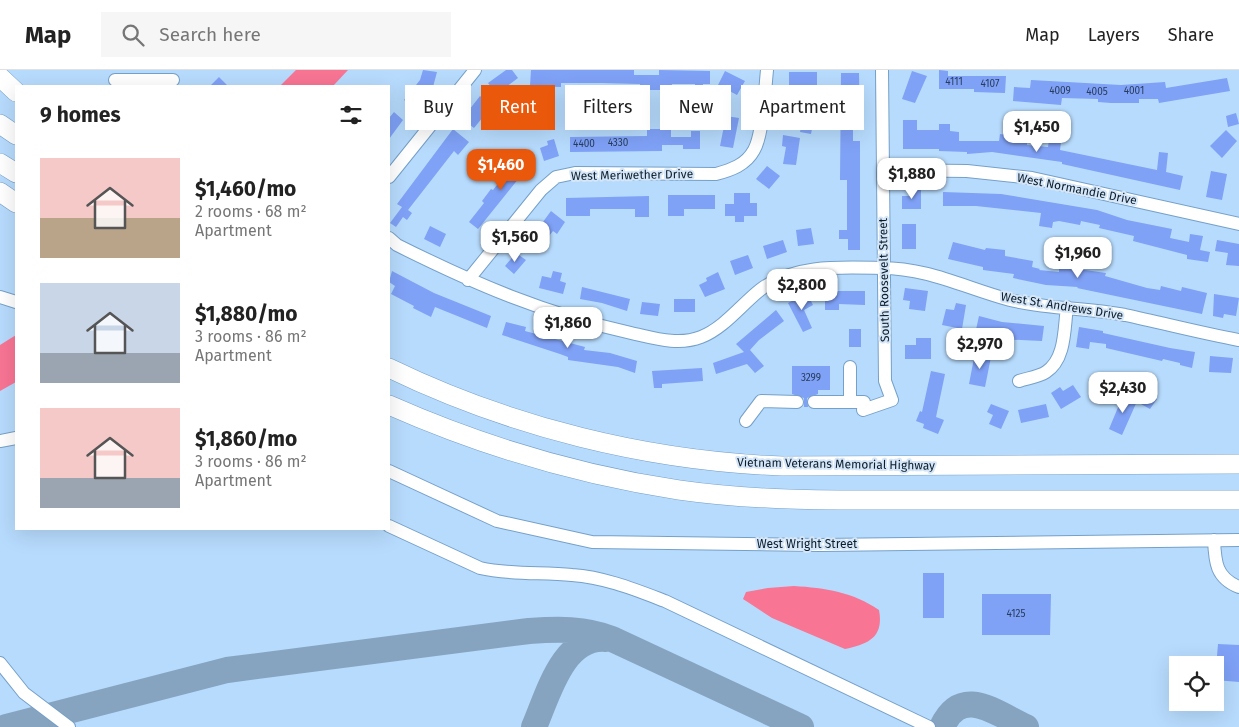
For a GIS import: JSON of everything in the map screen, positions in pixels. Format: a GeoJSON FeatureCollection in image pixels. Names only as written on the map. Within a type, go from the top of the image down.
{"type":"FeatureCollection","features":[{"type":"Feature","properties":{"kind":"highway"},"geometry":{"type":"LineString","coordinates":[[0,77],[15,91]]}},
{"type":"Feature","properties":{"kind":"highway"},"geometry":{"type":"LineString","coordinates":[[0,124],[15,133]]}},
{"type":"Feature","properties":{"kind":"highway"},"geometry":{"type":"LineString","coordinates":[[0,163],[15,172]]}},
{"type":"Feature","properties":{"kind":"highway"},"geometry":{"type":"LineString","coordinates":[[0,192],[15,202]]}},
{"type":"Feature","properties":{"kind":"highway","name":"Vietnam Veterans Memorial Highway"},"geometry":{"type":"LineString","coordinates":[[390,368],[470,402],[544,427],[613,444],[714,461],[782,466],[1239,464]]}},
{"type":"Feature","properties":{"kind":"highway"},"geometry":{"type":"LineString","coordinates":[[390,405],[459,434],[526,456],[634,482],[715,494],[819,500],[1239,500]]}},
{"type":"Feature","properties":{"kind":"street"},"geometry":{"type":"LineString","coordinates":[[390,176],[475,70]]}},
{"type":"Feature","properties":{"kind":"street","name":"West Meriwether Drive"},"geometry":{"type":"LineString","coordinates":[[468,280],[541,190],[556,177],[575,173],[716,174],[732,170],[745,161],[754,150],[758,139],[767,70]]}},
{"type":"Feature","properties":{"kind":"street","name":"South Roosevelt Street"},"geometry":{"type":"LineString","coordinates":[[850,402],[864,402],[863,416],[892,400],[885,381],[882,70]]}},
{"type":"Feature","properties":{"kind":"street"},"geometry":{"type":"LineString","coordinates":[[115,80],[173,79]]}},
{"type":"Feature","properties":{"kind":"street","name":"West Normandie Drive"},"geometry":{"type":"LineString","coordinates":[[882,170],[967,171],[1032,178],[1239,224]]}},
{"type":"Feature","properties":{"kind":"street","name":"West St. Andrews Drive"},"geometry":{"type":"LineString","coordinates":[[390,239],[397,245],[468,280],[510,298],[585,323],[671,341],[687,341],[714,330],[761,289],[790,274],[817,268],[883,268],[926,272],[1011,300],[1125,315],[1190,332],[1239,340]]}},
{"type":"Feature","properties":{"kind":"street"},"geometry":{"type":"LineString","coordinates":[[0,297],[15,302]]}},
{"type":"Feature","properties":{"kind":"street"},"geometry":{"type":"LineString","coordinates":[[1019,381],[1044,373],[1055,365],[1060,353],[1067,307]]}},
{"type":"Feature","properties":{"kind":"street"},"geometry":{"type":"LineString","coordinates":[[814,402],[850,402],[850,367]]}},
{"type":"Feature","properties":{"kind":"street"},"geometry":{"type":"LineString","coordinates":[[746,420],[761,402],[797,402]]}},
{"type":"Feature","properties":{"kind":"street"},"geometry":{"type":"LineString","coordinates":[[0,441],[15,438]]}},
{"type":"Feature","properties":{"kind":"street","name":"West Wright Street"},"geometry":{"type":"LineString","coordinates":[[390,471],[497,522],[592,542],[820,545],[1239,540]]}},
{"type":"Feature","properties":{"kind":"street"},"geometry":{"type":"LineString","coordinates":[[390,526],[480,568],[493,571],[574,575],[638,591],[665,601],[929,727]]}},
{"type":"Feature","properties":{"kind":"street"},"geometry":{"type":"LineString","coordinates":[[1214,540],[1217,570],[1224,579],[1239,586]]}},
{"type":"Feature","properties":{"kind":"street"},"geometry":{"type":"LineString","coordinates":[[0,662],[24,693],[69,727]]}},
{"type":"Feature","properties":{"kind":"shaded area"},"geometry":{"type":"Polygon","coordinates":[[[296,70],[348,70],[334,85],[281,85],[296,70]]]}},
{"type":"Feature","properties":{"kind":"shaded area"},"geometry":{"type":"Polygon","coordinates":[[[15,336],[15,383],[0,391],[0,345],[15,336]]]}},
{"type":"Feature","properties":{"kind":"shaded area"},"geometry":{"type":"Polygon","coordinates":[[[794,586],[838,592],[869,604],[879,610],[880,619],[877,633],[868,642],[845,649],[772,618],[743,599],[746,592],[794,586]]]}},
{"type":"Feature","properties":{"kind":"building"},"geometry":{"type":"Polygon","coordinates":[[[423,70],[437,72],[434,85],[416,85],[420,80],[423,70]]]}},
{"type":"Feature","properties":{"kind":"building"},"geometry":{"type":"Polygon","coordinates":[[[506,70],[512,70],[518,78],[509,85],[490,85],[488,83],[506,70]]]}},
{"type":"Feature","properties":{"kind":"building"},"geometry":{"type":"Polygon","coordinates":[[[531,70],[634,70],[634,75],[659,75],[659,70],[710,71],[710,84],[660,85],[660,90],[650,90],[650,85],[640,84],[561,83],[561,87],[555,87],[555,85],[530,85],[531,70]]]}},
{"type":"Feature","properties":{"kind":"building"},"geometry":{"type":"Polygon","coordinates":[[[939,70],[948,71],[948,76],[1006,76],[1005,93],[974,92],[974,89],[939,89],[939,70]]]}},
{"type":"Feature","properties":{"kind":"building"},"geometry":{"type":"Polygon","coordinates":[[[725,71],[745,81],[737,95],[731,92],[731,85],[718,85],[725,71]]]}},
{"type":"Feature","properties":{"kind":"building"},"geometry":{"type":"Polygon","coordinates":[[[912,71],[927,76],[915,103],[902,99],[912,71]]]}},
{"type":"Feature","properties":{"kind":"building"},"geometry":{"type":"Polygon","coordinates":[[[789,72],[817,72],[817,85],[789,85],[789,72]]]}},
{"type":"Feature","properties":{"kind":"building"},"geometry":{"type":"Polygon","coordinates":[[[841,73],[859,73],[859,85],[841,85],[841,73]]]}},
{"type":"Feature","properties":{"kind":"building"},"geometry":{"type":"Polygon","coordinates":[[[219,77],[227,85],[211,85],[219,77]]]}},
{"type":"Feature","properties":{"kind":"building"},"geometry":{"type":"Polygon","coordinates":[[[1227,78],[1230,91],[1159,103],[1158,99],[1139,99],[1139,103],[1111,103],[1098,102],[1098,99],[1062,98],[1061,105],[1013,101],[1014,87],[1030,88],[1031,80],[1121,85],[1165,82],[1166,88],[1227,78]]]}},
{"type":"Feature","properties":{"kind":"building"},"geometry":{"type":"Polygon","coordinates":[[[481,97],[481,119],[474,128],[471,126],[471,108],[481,97]]]}},
{"type":"Feature","properties":{"kind":"building"},"geometry":{"type":"Polygon","coordinates":[[[394,112],[403,120],[390,138],[390,117],[394,112]]]}},
{"type":"Feature","properties":{"kind":"building"},"geometry":{"type":"Polygon","coordinates":[[[1236,113],[1239,124],[1228,127],[1226,116],[1236,113]]]}},
{"type":"Feature","properties":{"kind":"building"},"geometry":{"type":"Polygon","coordinates":[[[731,117],[739,118],[733,148],[720,146],[723,130],[731,130],[731,117]]]}},
{"type":"Feature","properties":{"kind":"building"},"geometry":{"type":"Polygon","coordinates":[[[1052,119],[1064,121],[1060,150],[1157,170],[1159,152],[1168,153],[1166,172],[1183,176],[1180,190],[1062,164],[1062,162],[992,152],[967,154],[967,152],[939,151],[939,149],[903,149],[903,120],[917,120],[917,130],[939,130],[939,124],[950,124],[950,131],[959,132],[959,141],[999,141],[1000,134],[1014,136],[1013,141],[1027,143],[1027,145],[1048,147],[1052,119]]]}},
{"type":"Feature","properties":{"kind":"building"},"geometry":{"type":"Polygon","coordinates":[[[650,129],[671,130],[671,137],[691,137],[691,131],[700,131],[700,149],[683,149],[683,145],[662,145],[662,151],[570,152],[570,137],[647,136],[647,130],[650,129]]]}},
{"type":"Feature","properties":{"kind":"building"},"geometry":{"type":"Polygon","coordinates":[[[452,130],[469,142],[458,155],[454,151],[408,210],[412,213],[407,220],[403,217],[396,227],[390,223],[402,207],[397,204],[452,130]]]}},
{"type":"Feature","properties":{"kind":"building"},"geometry":{"type":"Polygon","coordinates":[[[800,130],[812,130],[811,134],[800,132],[800,130]]]}},
{"type":"Feature","properties":{"kind":"building"},"geometry":{"type":"Polygon","coordinates":[[[840,130],[853,130],[853,141],[860,141],[860,250],[848,250],[848,239],[839,239],[839,230],[847,230],[847,180],[840,180],[840,130]]]}},
{"type":"Feature","properties":{"kind":"building"},"geometry":{"type":"Polygon","coordinates":[[[1226,130],[1237,141],[1222,158],[1210,146],[1226,130]]]}},
{"type":"Feature","properties":{"kind":"building"},"geometry":{"type":"Polygon","coordinates":[[[783,135],[800,138],[796,165],[783,164],[786,147],[782,146],[783,135]]]}},
{"type":"Feature","properties":{"kind":"building"},"geometry":{"type":"Polygon","coordinates":[[[554,139],[559,156],[544,161],[540,148],[548,145],[547,141],[554,139]]]}},
{"type":"Feature","properties":{"kind":"building"},"geometry":{"type":"Polygon","coordinates":[[[517,154],[534,167],[523,181],[519,178],[478,229],[469,222],[484,203],[482,201],[491,189],[493,190],[501,180],[504,182],[517,165],[512,161],[517,154]]]}},
{"type":"Feature","properties":{"kind":"building"},"geometry":{"type":"Polygon","coordinates":[[[767,166],[780,176],[769,189],[756,179],[767,166]]]}},
{"type":"Feature","properties":{"kind":"building"},"geometry":{"type":"Polygon","coordinates":[[[1211,171],[1227,174],[1222,200],[1206,197],[1211,171]]]}},
{"type":"Feature","properties":{"kind":"building"},"geometry":{"type":"Polygon","coordinates":[[[910,189],[921,189],[921,209],[902,209],[902,196],[910,196],[910,189]]]}},
{"type":"Feature","properties":{"kind":"building"},"geometry":{"type":"Polygon","coordinates":[[[943,192],[1001,194],[1097,210],[1127,220],[1172,229],[1170,238],[1189,242],[1190,234],[1203,236],[1200,250],[1210,252],[1208,262],[1187,259],[1187,255],[1133,241],[1134,236],[1099,228],[1100,225],[1081,221],[1080,225],[1059,221],[1053,222],[1052,228],[1039,226],[1041,213],[976,206],[943,206],[943,192]]]}},
{"type":"Feature","properties":{"kind":"building"},"geometry":{"type":"Polygon","coordinates":[[[734,193],[750,193],[750,203],[757,203],[757,216],[744,216],[744,222],[735,222],[735,216],[725,216],[725,204],[734,204],[734,193]]]}},
{"type":"Feature","properties":{"kind":"building"},"geometry":{"type":"Polygon","coordinates":[[[668,195],[715,195],[715,209],[684,209],[684,216],[668,216],[668,195]]]}},
{"type":"Feature","properties":{"kind":"building"},"geometry":{"type":"Polygon","coordinates":[[[649,196],[649,217],[635,217],[635,209],[590,209],[590,216],[566,216],[566,198],[649,196]]]}},
{"type":"Feature","properties":{"kind":"building"},"geometry":{"type":"Polygon","coordinates":[[[551,211],[565,222],[557,234],[553,231],[544,242],[534,234],[551,211]]]}},
{"type":"Feature","properties":{"kind":"building"},"geometry":{"type":"Polygon","coordinates":[[[902,224],[916,224],[916,249],[902,249],[902,224]]]}},
{"type":"Feature","properties":{"kind":"building"},"geometry":{"type":"Polygon","coordinates":[[[430,226],[446,234],[440,247],[424,239],[430,226]]]}},
{"type":"Feature","properties":{"kind":"building"},"geometry":{"type":"Polygon","coordinates":[[[811,228],[814,244],[798,246],[796,230],[811,228]]]}},
{"type":"Feature","properties":{"kind":"building"},"geometry":{"type":"Polygon","coordinates":[[[783,240],[787,252],[767,259],[763,246],[783,240]]]}},
{"type":"Feature","properties":{"kind":"building"},"geometry":{"type":"Polygon","coordinates":[[[1217,240],[1239,244],[1239,266],[1226,265],[1228,253],[1215,251],[1217,240]]]}},
{"type":"Feature","properties":{"kind":"building"},"geometry":{"type":"Polygon","coordinates":[[[953,242],[985,250],[986,248],[1005,250],[1005,256],[1033,261],[1032,267],[1039,270],[1059,272],[1059,268],[1078,269],[1106,273],[1105,276],[1147,288],[1160,290],[1161,286],[1181,291],[1182,287],[1207,293],[1202,314],[1078,287],[1046,285],[1013,278],[1014,274],[983,270],[983,267],[948,259],[953,242]]]}},
{"type":"Feature","properties":{"kind":"building"},"geometry":{"type":"Polygon","coordinates":[[[516,253],[526,260],[514,274],[505,266],[516,253]]]}},
{"type":"Feature","properties":{"kind":"building"},"geometry":{"type":"Polygon","coordinates":[[[748,255],[753,268],[735,275],[730,261],[748,255]]]}},
{"type":"Feature","properties":{"kind":"building"},"geometry":{"type":"Polygon","coordinates":[[[392,271],[434,293],[491,316],[487,328],[435,307],[431,317],[413,308],[414,306],[391,294],[395,286],[390,283],[392,271]]]}},
{"type":"Feature","properties":{"kind":"building"},"geometry":{"type":"Polygon","coordinates":[[[553,271],[562,273],[560,281],[566,283],[563,294],[539,288],[542,276],[551,278],[553,271]]]}},
{"type":"Feature","properties":{"kind":"building"},"geometry":{"type":"Polygon","coordinates":[[[718,272],[725,289],[705,297],[699,285],[707,281],[706,278],[718,272]]]}},
{"type":"Feature","properties":{"kind":"building"},"geometry":{"type":"Polygon","coordinates":[[[582,287],[630,299],[627,311],[602,303],[580,299],[582,287]]]}},
{"type":"Feature","properties":{"kind":"building"},"geometry":{"type":"Polygon","coordinates":[[[905,288],[928,291],[925,311],[909,309],[910,301],[903,300],[905,288]]]}},
{"type":"Feature","properties":{"kind":"building"},"geometry":{"type":"Polygon","coordinates":[[[825,291],[865,291],[865,305],[839,304],[839,310],[825,310],[825,291]]]}},
{"type":"Feature","properties":{"kind":"building"},"geometry":{"type":"Polygon","coordinates":[[[807,293],[813,305],[804,310],[812,328],[803,332],[788,303],[807,293]]]}},
{"type":"Feature","properties":{"kind":"building"},"geometry":{"type":"Polygon","coordinates":[[[1214,294],[1239,298],[1236,316],[1224,314],[1223,318],[1213,316],[1214,294]]]}},
{"type":"Feature","properties":{"kind":"building"},"geometry":{"type":"Polygon","coordinates":[[[674,299],[695,299],[695,312],[674,312],[674,299]]]}},
{"type":"Feature","properties":{"kind":"building"},"geometry":{"type":"Polygon","coordinates":[[[642,302],[660,304],[658,316],[640,314],[642,302]]]}},
{"type":"Feature","properties":{"kind":"building"},"geometry":{"type":"Polygon","coordinates":[[[956,303],[966,305],[962,329],[942,325],[946,309],[954,310],[956,303]]]}},
{"type":"Feature","properties":{"kind":"building"},"geometry":{"type":"Polygon","coordinates":[[[776,310],[784,321],[759,340],[750,350],[764,366],[755,373],[747,364],[716,374],[713,363],[744,352],[736,344],[776,310]]]}},
{"type":"Feature","properties":{"kind":"building"},"geometry":{"type":"Polygon","coordinates":[[[979,316],[1002,322],[1044,326],[1042,341],[999,339],[975,334],[979,316]]]}},
{"type":"Feature","properties":{"kind":"building"},"geometry":{"type":"Polygon","coordinates":[[[506,322],[526,327],[525,331],[585,347],[584,350],[610,353],[637,361],[635,373],[618,367],[568,360],[568,357],[502,335],[506,322]]]}},
{"type":"Feature","properties":{"kind":"building"},"geometry":{"type":"Polygon","coordinates":[[[1079,327],[1195,352],[1192,368],[1163,359],[1162,361],[1106,348],[1106,344],[1090,342],[1089,349],[1076,347],[1079,327]]]}},
{"type":"Feature","properties":{"kind":"building"},"geometry":{"type":"Polygon","coordinates":[[[849,329],[861,329],[861,347],[849,347],[849,329]]]}},
{"type":"Feature","properties":{"kind":"building"},"geometry":{"type":"Polygon","coordinates":[[[916,338],[931,338],[931,359],[905,359],[905,345],[916,345],[916,338]]]}},
{"type":"Feature","properties":{"kind":"building"},"geometry":{"type":"Polygon","coordinates":[[[975,353],[991,357],[985,387],[969,384],[975,353]]]}},
{"type":"Feature","properties":{"kind":"building"},"geometry":{"type":"Polygon","coordinates":[[[1210,356],[1233,358],[1231,373],[1209,372],[1210,356]]]}},
{"type":"Feature","properties":{"kind":"building"},"geometry":{"type":"Polygon","coordinates":[[[792,366],[830,366],[830,390],[818,390],[818,394],[807,398],[808,407],[804,407],[804,398],[792,394],[792,366]]]}},
{"type":"Feature","properties":{"kind":"building"},"geometry":{"type":"Polygon","coordinates":[[[702,368],[703,381],[662,384],[662,388],[654,388],[652,371],[702,368]]]}},
{"type":"Feature","properties":{"kind":"building"},"geometry":{"type":"Polygon","coordinates":[[[931,371],[945,374],[936,417],[944,420],[938,434],[923,428],[924,424],[916,421],[920,411],[922,412],[931,371]]]}},
{"type":"Feature","properties":{"kind":"building"},"geometry":{"type":"Polygon","coordinates":[[[1073,385],[1081,397],[1061,409],[1051,393],[1060,387],[1063,391],[1073,385]]]}},
{"type":"Feature","properties":{"kind":"building"},"geometry":{"type":"Polygon","coordinates":[[[1146,392],[1157,399],[1150,409],[1139,403],[1146,392]]]}},
{"type":"Feature","properties":{"kind":"building"},"geometry":{"type":"Polygon","coordinates":[[[1124,393],[1138,399],[1122,435],[1109,429],[1124,393]]]}},
{"type":"Feature","properties":{"kind":"building"},"geometry":{"type":"Polygon","coordinates":[[[991,404],[1009,411],[1001,429],[989,424],[993,415],[987,412],[991,404]]]}},
{"type":"Feature","properties":{"kind":"building"},"geometry":{"type":"Polygon","coordinates":[[[1046,404],[1049,417],[1021,423],[1018,410],[1046,404]]]}},
{"type":"Feature","properties":{"kind":"building"},"geometry":{"type":"Polygon","coordinates":[[[923,573],[944,573],[944,618],[923,618],[923,573]]]}},
{"type":"Feature","properties":{"kind":"building"},"geometry":{"type":"Polygon","coordinates":[[[982,594],[1051,594],[1050,635],[982,635],[982,594]]]}},
{"type":"Feature","properties":{"kind":"building"},"geometry":{"type":"Polygon","coordinates":[[[1218,644],[1239,645],[1239,682],[1224,681],[1224,656],[1217,656],[1218,644]]]}},
{"type":"Feature","properties":{"kind":"taxiway"},"geometry":{"type":"LineString","coordinates":[[6,727],[227,670],[529,631],[560,630],[581,631],[612,639],[801,727]]}},
{"type":"Feature","properties":{"kind":"taxiway"},"geometry":{"type":"LineString","coordinates":[[534,727],[552,684],[568,657],[579,647],[591,640],[606,639]]}},
{"type":"Feature","properties":{"kind":"taxiway"},"geometry":{"type":"LineString","coordinates":[[942,727],[950,714],[959,707],[969,704],[991,710],[1026,727]]}}]}
